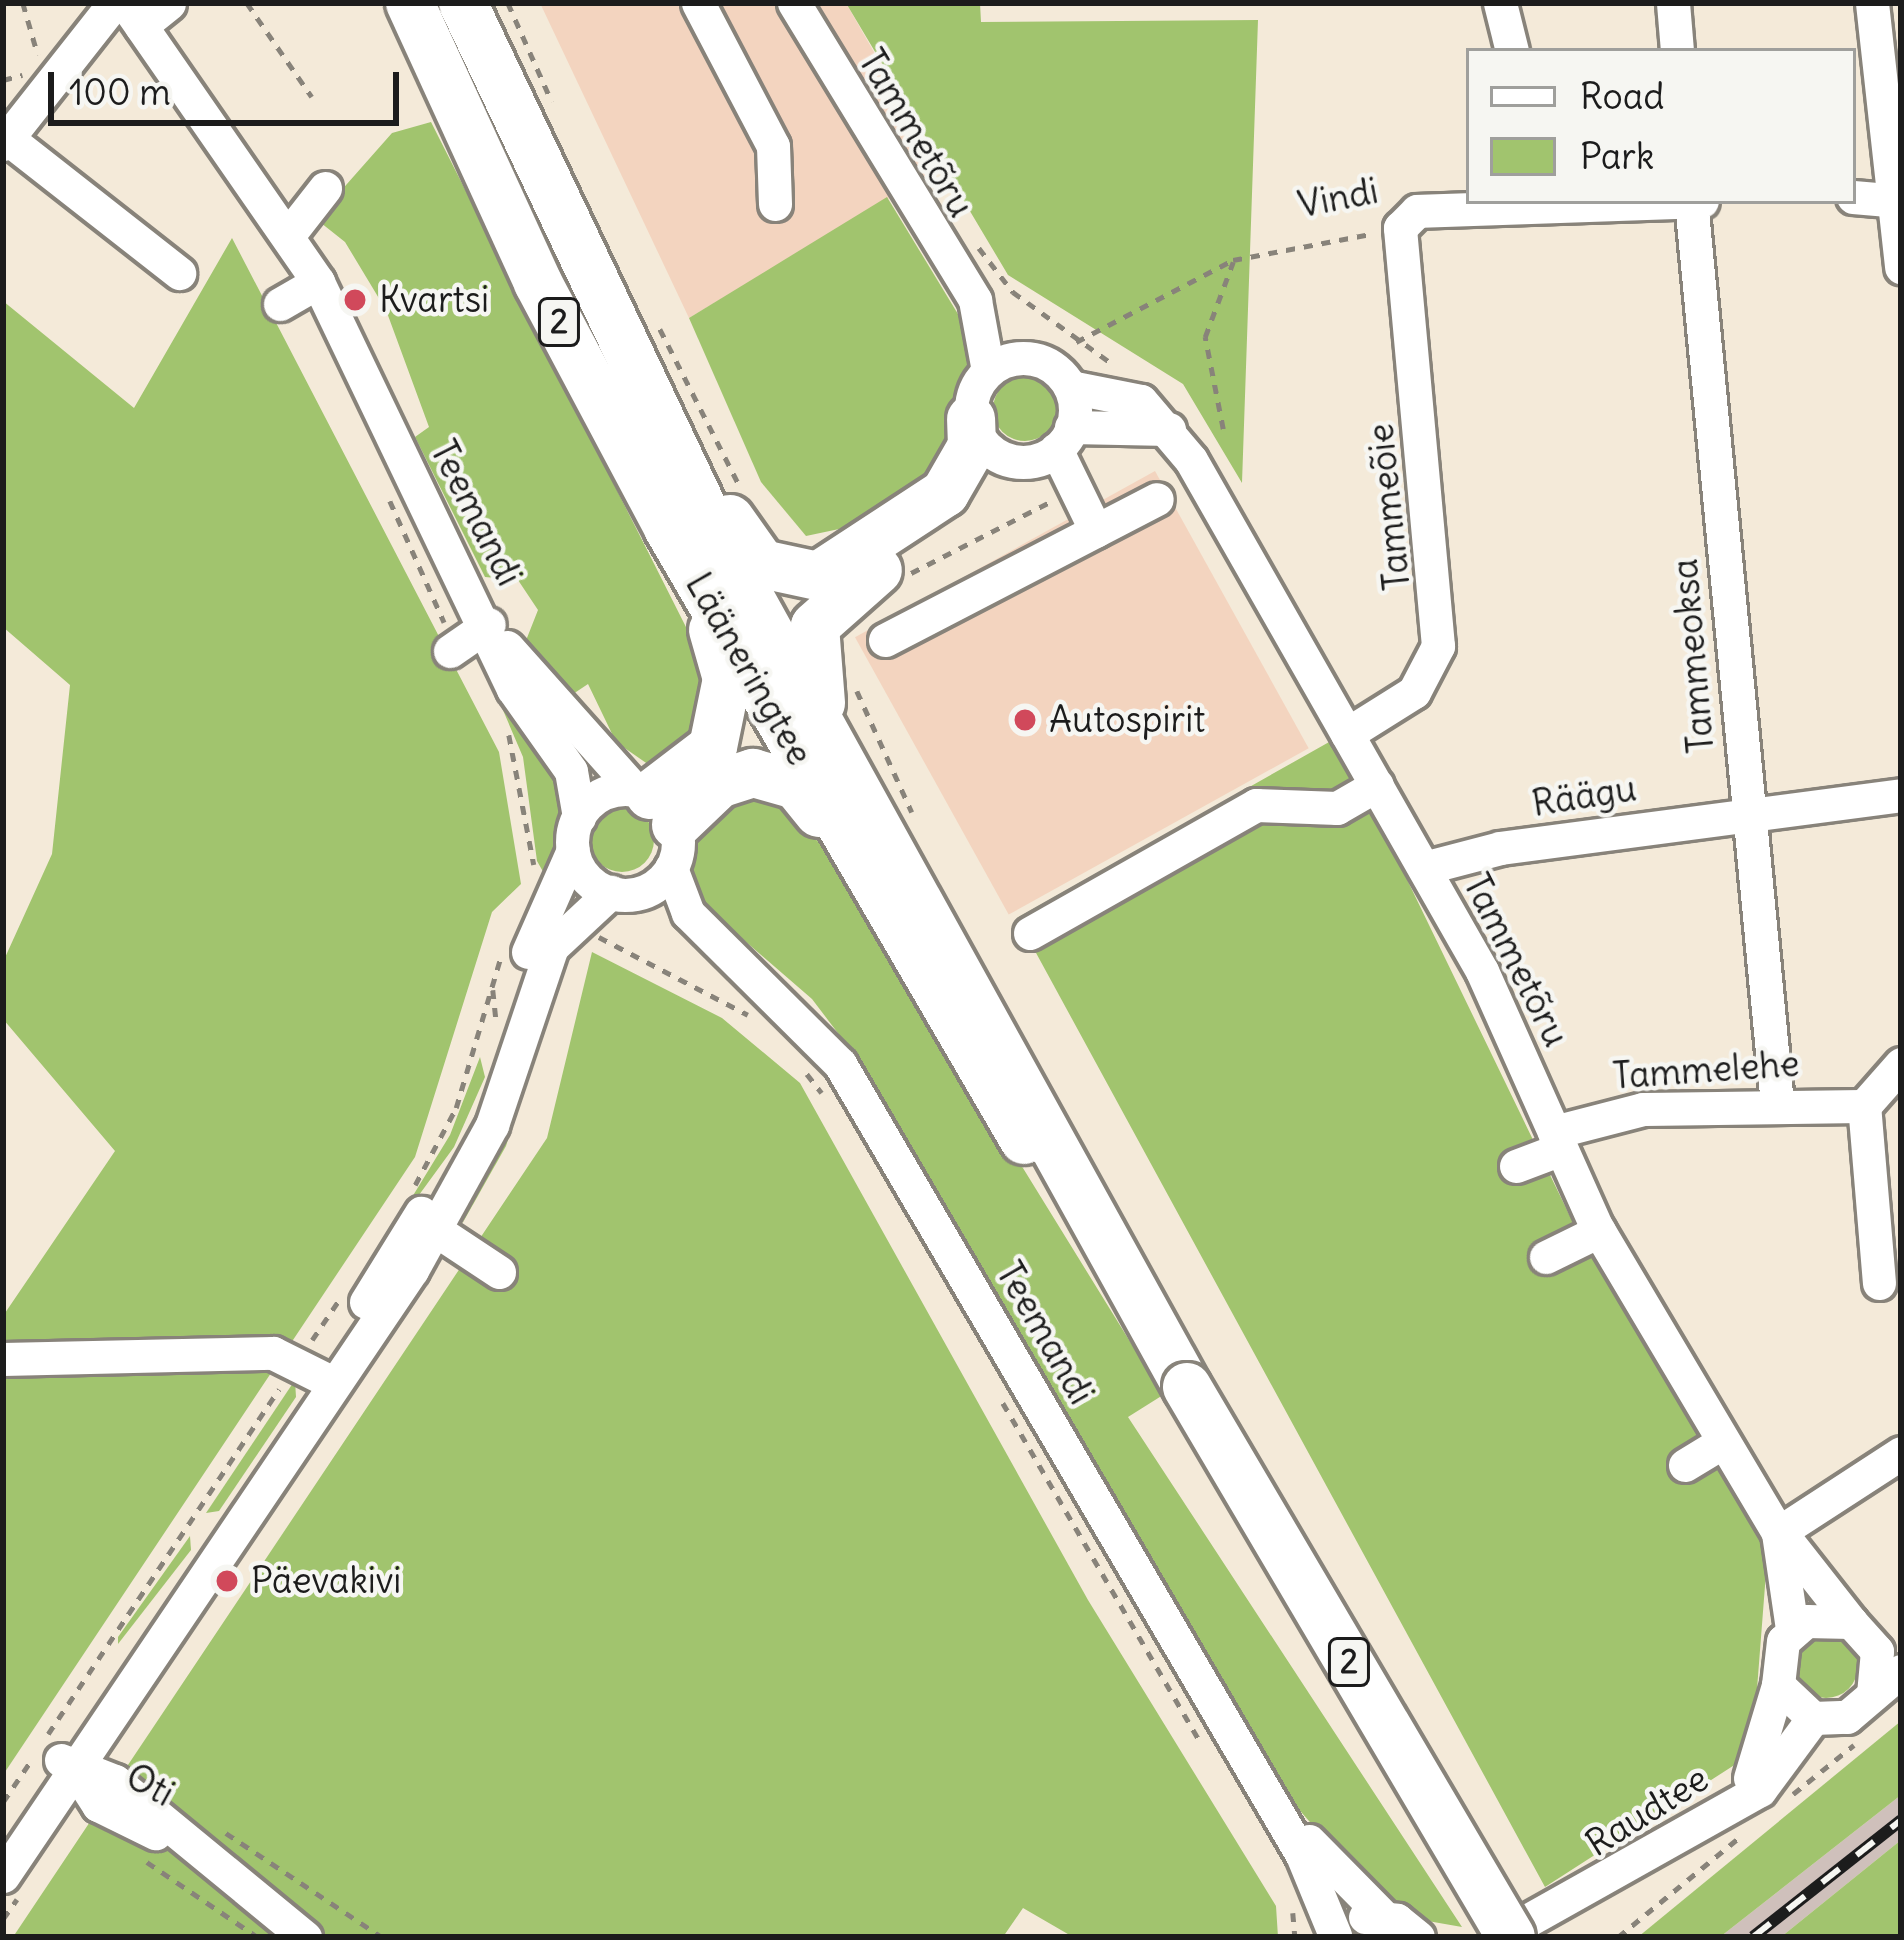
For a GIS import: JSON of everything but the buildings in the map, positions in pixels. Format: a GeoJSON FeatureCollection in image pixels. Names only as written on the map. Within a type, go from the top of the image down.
{"type":"FeatureCollection","features":[{"type":"Feature","properties":{"kind":"highway","name":"Lääneringtee"},"geometry":{"type":"LineString","coordinates":[[410,3],[538,283],[668,528],[991,1088],[1141,1306]]}},
{"type":"Feature","properties":{"kind":"highway","name":"Lääneringtee"},"geometry":{"type":"LineString","coordinates":[[463,3],[640,337],[873,810],[1141,1306],[1511,1937]]}},
{"type":"Feature","properties":{"kind":"highway"},"geometry":{"type":"LineString","coordinates":[[640,337],[750,550],[799,578],[840,566],[945,493],[972,446],[971,419]]}},
{"type":"Feature","properties":{"kind":"highway"},"geometry":{"type":"LineString","coordinates":[[873,810],[814,688],[809,646],[833,602],[947,524],[1006,459]]}},
{"type":"Feature","properties":{"kind":"highway"},"geometry":{"type":"LineString","coordinates":[[658,820],[695,770],[726,708],[712,628],[668,528]]}},
{"type":"Feature","properties":{"kind":"highway"},"geometry":{"type":"LineString","coordinates":[[658,820],[732,777],[780,777],[856,858]]}},
{"type":"Feature","properties":{"kind":"street"},"geometry":{"type":"LineString","coordinates":[[114,3],[5,141],[179,274]]}},
{"type":"Feature","properties":{"kind":"street"},"geometry":{"type":"LineString","coordinates":[[169,3],[133,14],[290,232],[394,436]]}},
{"type":"Feature","properties":{"kind":"street"},"geometry":{"type":"LineString","coordinates":[[698,3],[773,146],[775,204]]}},
{"type":"Feature","properties":{"kind":"street","name":"Tammetõru"},"geometry":{"type":"LineString","coordinates":[[794,3],[975,300],[1034,359]]}},
{"type":"Feature","properties":{"kind":"street"},"geometry":{"type":"LineString","coordinates":[[1500,3],[1511,48]]}},
{"type":"Feature","properties":{"kind":"street"},"geometry":{"type":"LineString","coordinates":[[1673,3],[1677,48]]}},
{"type":"Feature","properties":{"kind":"street"},"geometry":{"type":"LineString","coordinates":[[1872,3],[1901,267]]}},
{"type":"Feature","properties":{"kind":"street"},"geometry":{"type":"LineString","coordinates":[[290,232],[325,188]]}},
{"type":"Feature","properties":{"kind":"street"},"geometry":{"type":"LineString","coordinates":[[1856,197],[1891,200]]}},
{"type":"Feature","properties":{"kind":"street","name":"Vindi"},"geometry":{"type":"LineString","coordinates":[[1400,228],[1417,211],[1547,204]]}},
{"type":"Feature","properties":{"kind":"street","name":"Tammeoksa"},"geometry":{"type":"LineString","coordinates":[[1695,204],[1746,811],[1777,1104]]}},
{"type":"Feature","properties":{"kind":"street","name":"Tammeõie"},"geometry":{"type":"LineString","coordinates":[[1347,734],[1414,692],[1438,646],[1400,228]]}},
{"type":"Feature","properties":{"kind":"street"},"geometry":{"type":"LineString","coordinates":[[290,232],[336,277],[394,436]]}},
{"type":"Feature","properties":{"kind":"street"},"geometry":{"type":"LineString","coordinates":[[280,304],[317,283]]}},
{"type":"Feature","properties":{"kind":"street","name":"Tammetõru"},"geometry":{"type":"LineString","coordinates":[[975,300],[988,371]]}},
{"type":"Feature","properties":{"kind":"street"},"geometry":{"type":"LineString","coordinates":[[1096,531],[1075,488],[1064,438],[1070,387],[1034,359],[988,371],[971,419],[1006,459],[1064,438],[1116,419],[1171,429]]}},
{"type":"Feature","properties":{"kind":"street","name":"Tammetõru"},"geometry":{"type":"LineString","coordinates":[[1070,387],[1116,393],[1171,429],[1424,868],[1599,1231],[1778,1533],[1874,1632]]}},
{"type":"Feature","properties":{"kind":"street","name":"Teemandi"},"geometry":{"type":"LineString","coordinates":[[394,436],[474,639],[571,771],[576,833],[588,880],[624,893],[724,948]]}},
{"type":"Feature","properties":{"kind":"street"},"geometry":{"type":"LineString","coordinates":[[885,640],[1157,499]]}},
{"type":"Feature","properties":{"kind":"street","name":"Teemandi"},"geometry":{"type":"LineString","coordinates":[[474,639],[658,820],[680,901],[840,1064],[1261,1785],[1334,1936]]}},
{"type":"Feature","properties":{"kind":"street"},"geometry":{"type":"LineString","coordinates":[[1030,933],[1256,805],[1337,808],[1377,785]]}},
{"type":"Feature","properties":{"kind":"street"},"geometry":{"type":"LineString","coordinates":[[3,1845],[67,1764],[426,1223],[490,1099],[526,956],[563,909],[576,833],[602,794],[658,820],[624,893],[563,909]]}},
{"type":"Feature","properties":{"kind":"street","name":"Räägu"},"geometry":{"type":"LineString","coordinates":[[1424,868],[1746,811],[1901,795]]}},
{"type":"Feature","properties":{"kind":"street"},"geometry":{"type":"LineString","coordinates":[[1879,1283],[1864,1106],[1901,1064]]}},
{"type":"Feature","properties":{"kind":"street","name":"Tammelehe"},"geometry":{"type":"LineString","coordinates":[[1516,1166],[1558,1140],[1643,1109],[1864,1106]]}},
{"type":"Feature","properties":{"kind":"street"},"geometry":{"type":"LineString","coordinates":[[426,1223],[499,1272]]}},
{"type":"Feature","properties":{"kind":"street"},"geometry":{"type":"LineString","coordinates":[[3,1876],[67,1764],[426,1223]]}},
{"type":"Feature","properties":{"kind":"street"},"geometry":{"type":"LineString","coordinates":[[1546,1256],[1599,1231]]}},
{"type":"Feature","properties":{"kind":"street"},"geometry":{"type":"LineString","coordinates":[[3,1359],[273,1353],[323,1378]]}},
{"type":"Feature","properties":{"kind":"street"},"geometry":{"type":"LineString","coordinates":[[1685,1465],[1723,1442]]}},
{"type":"Feature","properties":{"kind":"street"},"geometry":{"type":"LineString","coordinates":[[1778,1533],[1901,1453]]}},
{"type":"Feature","properties":{"kind":"street","name":"Tammetõru"},"geometry":{"type":"LineString","coordinates":[[1778,1533],[1792,1629]]}},
{"type":"Feature","properties":{"kind":"street"},"geometry":{"type":"LineString","coordinates":[[1792,1629],[1821,1617],[1874,1632],[1873,1694]]}},
{"type":"Feature","properties":{"kind":"street","name":"Raudtee"},"geometry":{"type":"LineString","coordinates":[[1744,1797],[1778,1685],[1777,1655],[1792,1629]]}},
{"type":"Feature","properties":{"kind":"street"},"geometry":{"type":"LineString","coordinates":[[1778,1685],[1813,1718],[1847,1717],[1901,1671]]}},
{"type":"Feature","properties":{"kind":"street","name":"Raudtee"},"geometry":{"type":"LineString","coordinates":[[1498,1937],[1592,1891],[1744,1797],[1813,1718]]}},
{"type":"Feature","properties":{"kind":"street","name":"Oti"},"geometry":{"type":"LineString","coordinates":[[67,1764],[98,1805],[210,1842],[305,1937]]}},
{"type":"Feature","properties":{"kind":"street","name":"Teemandi"},"geometry":{"type":"LineString","coordinates":[[1261,1785],[1383,1916]]}},
{"type":"Feature","properties":{"kind":"street","name":"Raudtee"},"geometry":{"type":"LineString","coordinates":[[1537,1937],[1592,1891]]}},
{"type":"Feature","properties":{"kind":"street"},"geometry":{"type":"LineString","coordinates":[[1334,1936],[1383,1916],[1418,1937]]}},
{"type":"Feature","properties":{"kind":"path"},"geometry":{"type":"LineString","coordinates":[[23,3],[47,88]]}},
{"type":"Feature","properties":{"kind":"path"},"geometry":{"type":"LineString","coordinates":[[248,3],[312,97]]}},
{"type":"Feature","properties":{"kind":"path"},"geometry":{"type":"LineString","coordinates":[[508,3],[556,110]]}},
{"type":"Feature","properties":{"kind":"path","name":"Vindi"},"geometry":{"type":"LineString","coordinates":[[1076,342],[1233,260],[1400,228]]}},
{"type":"Feature","properties":{"kind":"path"},"geometry":{"type":"LineString","coordinates":[[973,241],[1012,292],[1114,365],[1116,393]]}},
{"type":"Feature","properties":{"kind":"path"},"geometry":{"type":"LineString","coordinates":[[1222,429],[1205,337],[1233,260]]}},
{"type":"Feature","properties":{"kind":"path"},"geometry":{"type":"LineString","coordinates":[[640,337],[750,507]]}},
{"type":"Feature","properties":{"kind":"path"},"geometry":{"type":"LineString","coordinates":[[874,573],[885,586],[1075,488]]}},
{"type":"Feature","properties":{"kind":"path"},"geometry":{"type":"LineString","coordinates":[[386,489],[406,550],[474,639]]}},
{"type":"Feature","properties":{"kind":"path"},"geometry":{"type":"LineString","coordinates":[[504,723],[537,880],[563,909],[754,1019]]}},
{"type":"Feature","properties":{"kind":"path"},"geometry":{"type":"LineString","coordinates":[[798,1063],[826,1098]]}},
{"type":"Feature","properties":{"kind":"path"},"geometry":{"type":"LineString","coordinates":[[992,1383],[1207,1753]]}},
{"type":"Feature","properties":{"kind":"path"},"geometry":{"type":"LineString","coordinates":[[210,1842],[382,1937]]}},
{"type":"Feature","properties":{"kind":"path"},"geometry":{"type":"LineString","coordinates":[[125,1847],[257,1937]]}},
{"type":"Feature","properties":{"kind":"path"},"geometry":{"type":"LineString","coordinates":[[1292,1896],[1295,1937]]}},
{"type":"Feature","properties":{"kind":"shaded area"},"geometry":{"type":"Polygon","coordinates":[[[540,3],[846,3],[940,168],[689,318],[540,3]]]}},
{"type":"Feature","properties":{"kind":"shaded area"},"geometry":{"type":"Polygon","coordinates":[[[1155,471],[1309,748],[1009,915],[855,637],[1155,471]]]}},
{"type":"Feature","properties":{"kind":"shaded area"},"geometry":{"type":"Polygon","coordinates":[[[1901,1795],[1901,1840],[1781,1937],[1720,1937],[1901,1795]]]}},
{"type":"Feature","properties":{"kind":"green space"},"geometry":{"type":"Polygon","coordinates":[[[846,3],[980,3],[981,22],[1258,20],[1242,483],[1183,384],[1008,275],[846,3]]]}},
{"type":"Feature","properties":{"kind":"green space"},"geometry":{"type":"Polygon","coordinates":[[[431,122],[689,633],[706,685],[701,731],[662,774],[616,742],[588,684],[570,696],[525,643],[538,610],[518,580],[485,577],[415,437],[429,427],[386,310],[345,242],[316,219],[392,133],[431,122]]]}},
{"type":"Feature","properties":{"kind":"green space"},"geometry":{"type":"Polygon","coordinates":[[[887,197],[964,324],[970,357],[956,437],[935,471],[858,525],[806,536],[761,482],[689,318],[887,197]]]}},
{"type":"Feature","properties":{"kind":"green space"},"geometry":{"type":"Polygon","coordinates":[[[232,238],[499,752],[521,884],[492,912],[415,1157],[3,1775],[3,1316],[115,1151],[3,1019],[3,962],[52,854],[70,685],[3,627],[3,301],[134,408],[232,238]]]}},
{"type":"Feature","properties":{"kind":"green space"},"geometry":{"type":"Polygon","coordinates":[[[1025,377],[1048,386],[1057,409],[1048,432],[1025,441],[1002,432],[993,409],[1002,386],[1025,377]]]}},
{"type":"Feature","properties":{"kind":"green space"},"geometry":{"type":"Polygon","coordinates":[[[482,661],[564,777],[550,884],[537,861],[523,757],[482,661]]]}},
{"type":"Feature","properties":{"kind":"green space"},"geometry":{"type":"Polygon","coordinates":[[[1338,737],[1582,1241],[1768,1547],[1756,1702],[1736,1764],[1545,1887],[1017,918],[1338,737]]]}},
{"type":"Feature","properties":{"kind":"green space"},"geometry":{"type":"Polygon","coordinates":[[[763,790],[826,849],[1163,1395],[1128,1417],[1462,1927],[1422,1920],[1365,1885],[1295,1805],[869,1074],[812,999],[693,896],[684,860],[704,815],[763,790]]]}},
{"type":"Feature","properties":{"kind":"green space"},"geometry":{"type":"Polygon","coordinates":[[[622,808],[645,817],[654,840],[645,863],[622,872],[599,863],[590,840],[599,817],[622,808]]]}},
{"type":"Feature","properties":{"kind":"green space"},"geometry":{"type":"Polygon","coordinates":[[[592,952],[722,1018],[800,1083],[1088,1600],[1276,1906],[1278,1937],[1073,1937],[1023,1908],[1003,1937],[13,1937],[547,1138],[592,952]]]}},
{"type":"Feature","properties":{"kind":"green space"},"geometry":{"type":"Polygon","coordinates":[[[480,1057],[485,1077],[454,1147],[384,1243],[450,1135],[480,1057]]]}},
{"type":"Feature","properties":{"kind":"green space"},"geometry":{"type":"Polygon","coordinates":[[[534,1059],[506,1146],[462,1224],[524,1065],[534,1059]]]}},
{"type":"Feature","properties":{"kind":"green space"},"geometry":{"type":"Polygon","coordinates":[[[295,1380],[296,1397],[219,1511],[206,1513],[295,1380]]]}},
{"type":"Feature","properties":{"kind":"green space"},"geometry":{"type":"Polygon","coordinates":[[[190,1536],[191,1550],[118,1644],[118,1637],[190,1536]]]}},
{"type":"Feature","properties":{"kind":"green space"},"geometry":{"type":"Polygon","coordinates":[[[1826,1634],[1849,1643],[1858,1666],[1849,1689],[1826,1698],[1803,1689],[1794,1666],[1803,1643],[1826,1634]]]}},
{"type":"Feature","properties":{"kind":"green space"},"geometry":{"type":"Polygon","coordinates":[[[1901,1721],[1901,1795],[1720,1937],[1638,1937],[1901,1721]]]}},
{"type":"Feature","properties":{"kind":"green space"},"geometry":{"type":"Polygon","coordinates":[[[1901,1840],[1901,1935],[1781,1937],[1901,1840]]]}},
{"type":"Feature","properties":{"kind":"railway"},"geometry":{"type":"LineString","coordinates":[[1753,1937],[1901,1820]]}},
{"type":"Feature","properties":{"kind":"place","name":"Kvartsi"},"geometry":{"type":"Point","coordinates":[355,300]}},
{"type":"Feature","properties":{"kind":"place","name":"Autospirit"},"geometry":{"type":"Point","coordinates":[1025,720]}},
{"type":"Feature","properties":{"kind":"place","name":"Päevakivi"},"geometry":{"type":"Point","coordinates":[227,1581]}}]}
